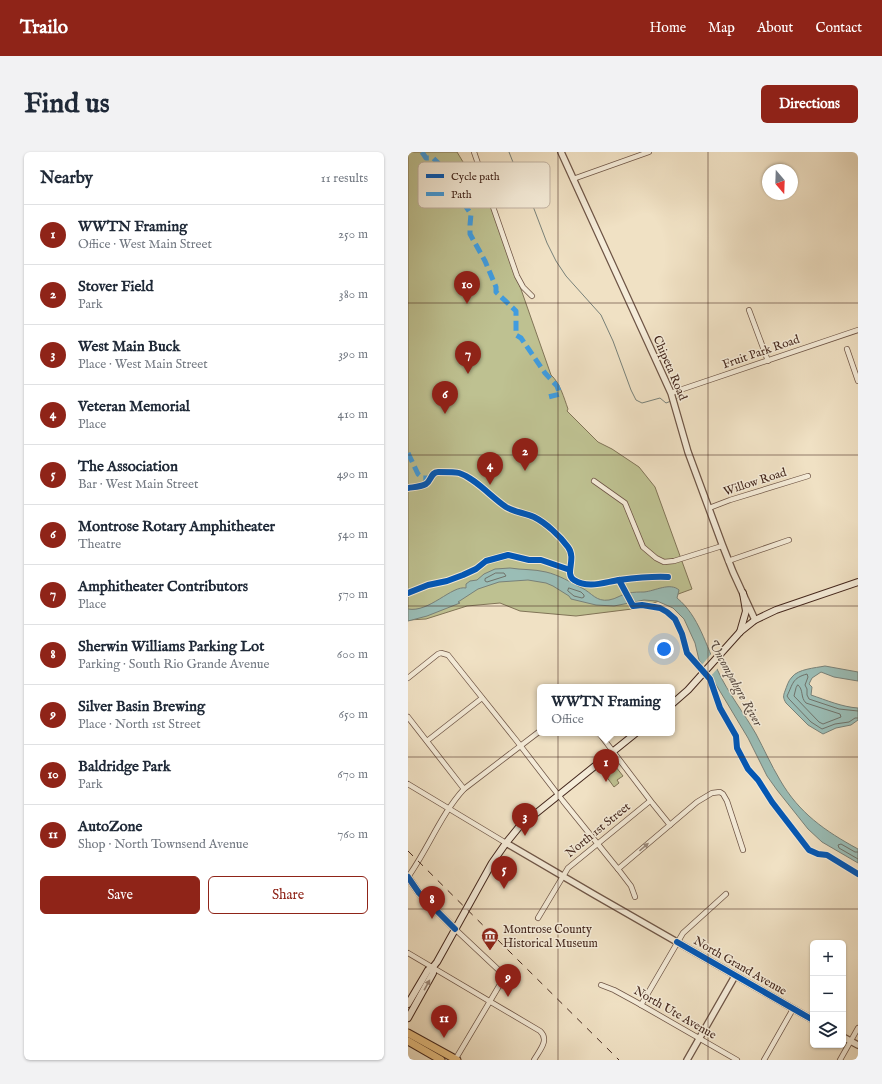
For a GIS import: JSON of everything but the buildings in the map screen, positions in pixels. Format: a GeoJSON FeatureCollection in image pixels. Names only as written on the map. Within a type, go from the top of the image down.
{"type":"FeatureCollection","features":[{"type":"Feature","properties":{"kind":"highway"},"geometry":{"type":"LineString","coordinates":[[408,1033],[456,1060]]}},
{"type":"Feature","properties":{"kind":"highway"},"geometry":{"type":"LineString","coordinates":[[408,1041],[441,1060]]}},
{"type":"Feature","properties":{"kind":"main road"},"geometry":{"type":"LineString","coordinates":[[675,701],[688,690],[740,632],[755,620],[776,610],[858,582]]}},
{"type":"Feature","properties":{"kind":"main road"},"geometry":{"type":"LineString","coordinates":[[740,632],[746,611],[743,593]]}},
{"type":"Feature","properties":{"kind":"main road"},"geometry":{"type":"LineString","coordinates":[[408,1018],[433,973],[433,968],[492,864],[506,843],[519,827],[632,736]]}},
{"type":"Feature","properties":{"kind":"main road"},"geometry":{"type":"LineString","coordinates":[[408,1004],[428,970],[433,968]]}},
{"type":"Feature","properties":{"kind":"street"},"geometry":{"type":"LineString","coordinates":[[474,152],[477,162]]}},
{"type":"Feature","properties":{"kind":"street","name":"Chipeta Road"},"geometry":{"type":"LineString","coordinates":[[560,152],[671,393],[688,452],[722,546],[755,620]]}},
{"type":"Feature","properties":{"kind":"street"},"geometry":{"type":"LineString","coordinates":[[573,179],[649,152]]}},
{"type":"Feature","properties":{"kind":"street"},"geometry":{"type":"LineString","coordinates":[[493,208],[517,276],[523,287],[532,296]]}},
{"type":"Feature","properties":{"kind":"street"},"geometry":{"type":"LineString","coordinates":[[749,310],[768,361]]}},
{"type":"Feature","properties":{"kind":"street","name":"Fruit Park Road"},"geometry":{"type":"LineString","coordinates":[[671,393],[858,330]]}},
{"type":"Feature","properties":{"kind":"street"},"geometry":{"type":"LineString","coordinates":[[847,349],[858,381]]}},
{"type":"Feature","properties":{"kind":"street","name":"Willow Road"},"geometry":{"type":"LineString","coordinates":[[709,508],[808,476]]}},
{"type":"Feature","properties":{"kind":"street"},"geometry":{"type":"LineString","coordinates":[[594,481],[625,503],[643,547],[656,558],[664,562],[674,561],[722,546]]}},
{"type":"Feature","properties":{"kind":"street"},"geometry":{"type":"LineString","coordinates":[[728,561],[789,540]]}},
{"type":"Feature","properties":{"kind":"street"},"geometry":{"type":"LineString","coordinates":[[408,678],[441,653],[445,653],[450,657],[618,869],[631,886],[636,896]]}},
{"type":"Feature","properties":{"kind":"street"},"geometry":{"type":"LineString","coordinates":[[427,741],[482,698]]}},
{"type":"Feature","properties":{"kind":"street"},"geometry":{"type":"LineString","coordinates":[[408,717],[464,789]]}},
{"type":"Feature","properties":{"kind":"street"},"geometry":{"type":"LineString","coordinates":[[456,1060],[505,976],[419,893],[408,877],[418,864],[454,801],[464,789],[537,733]]}},
{"type":"Feature","properties":{"kind":"street"},"geometry":{"type":"LineString","coordinates":[[601,736],[670,825]]}},
{"type":"Feature","properties":{"kind":"street"},"geometry":{"type":"LineString","coordinates":[[408,784],[506,843]]}},
{"type":"Feature","properties":{"kind":"street"},"geometry":{"type":"LineString","coordinates":[[618,869],[697,802],[712,793],[720,792],[728,800],[743,850]]}},
{"type":"Feature","properties":{"kind":"street","name":"North 1st Street"},"geometry":{"type":"LineString","coordinates":[[538,918],[568,868],[650,801]]}},
{"type":"Feature","properties":{"kind":"street","name":"North Grand Avenue"},"geometry":{"type":"LineString","coordinates":[[506,843],[810,1018]]}},
{"type":"Feature","properties":{"kind":"street"},"geometry":{"type":"LineString","coordinates":[[641,1005],[683,933],[726,894]]}},
{"type":"Feature","properties":{"kind":"street"},"geometry":{"type":"LineString","coordinates":[[408,953],[540,1030],[544,1036],[544,1041],[534,1060]]}},
{"type":"Feature","properties":{"kind":"street"},"geometry":{"type":"LineString","coordinates":[[687,1060],[735,976]]}},
{"type":"Feature","properties":{"kind":"street","name":"North Ute Avenue"},"geometry":{"type":"LineString","coordinates":[[601,985],[614,990],[737,1060]]}},
{"type":"Feature","properties":{"kind":"street"},"geometry":{"type":"LineString","coordinates":[[764,1060],[793,1009]]}},
{"type":"Feature","properties":{"kind":"street"},"geometry":{"type":"LineString","coordinates":[[840,1060],[858,1028]]}},
{"type":"Feature","properties":{"kind":"street"},"geometry":{"type":"LineString","coordinates":[[846,1038],[858,1045]]}},
{"type":"Feature","properties":{"kind":"green space"},"geometry":{"type":"Polygon","coordinates":[[[408,152],[457,152],[463,162],[418,162],[418,208],[491,208],[495,215],[551,375],[557,382],[561,391],[568,409],[567,411],[598,442],[612,449],[639,467],[655,487],[692,589],[640,608],[576,616],[520,611],[500,603],[467,606],[426,619],[408,620],[408,152]]]}},
{"type":"Feature","properties":{"kind":"green space"},"geometry":{"type":"Polygon","coordinates":[[[616,767],[623,776],[617,780],[619,783],[614,787],[606,776],[616,767]]]}},
{"type":"Feature","properties":{"kind":"water"},"geometry":{"type":"Polygon","coordinates":[[[510,568],[537,570],[551,573],[582,588],[601,600],[612,599],[633,592],[644,592],[667,587],[679,590],[677,598],[691,613],[722,679],[756,734],[787,792],[804,812],[824,828],[858,849],[858,863],[822,842],[808,829],[777,790],[767,776],[748,738],[715,683],[699,660],[695,643],[684,619],[673,608],[657,601],[644,600],[614,606],[596,605],[571,599],[569,596],[546,583],[528,580],[499,582],[478,589],[458,602],[460,603],[427,616],[408,621],[408,609],[424,607],[460,588],[466,588],[466,584],[470,581],[477,580],[484,574],[495,569],[510,568]]]}},
{"type":"Feature","properties":{"kind":"water"},"geometry":{"type":"Polygon","coordinates":[[[825,666],[858,672],[858,681],[834,677],[821,672],[812,678],[809,684],[812,687],[811,695],[840,705],[858,708],[858,720],[851,725],[836,728],[823,734],[808,725],[786,703],[784,693],[791,679],[798,672],[825,666]]]}},
{"type":"Feature","properties":{"kind":"pier"},"geometry":{"type":"Polygon","coordinates":[[[712,653],[718,668],[709,678],[701,666],[712,653]]]}},
{"type":"Feature","properties":{"kind":"waterway"},"geometry":{"type":"LineString","coordinates":[[509,152],[513,162]]}},
{"type":"Feature","properties":{"kind":"waterway"},"geometry":{"type":"LineString","coordinates":[[534,208],[547,243],[556,261],[566,276],[601,315],[636,400],[642,403],[660,398],[666,403],[671,401]]}},
{"type":"Feature","properties":{"kind":"railway"},"geometry":{"type":"LineString","coordinates":[[408,851],[619,1060]]}},
{"type":"Feature","properties":{"kind":"marked path"},"geometry":{"type":"LineString","coordinates":[[422,152],[426,158],[433,158],[437,162]]}},
{"type":"Feature","properties":{"kind":"marked path"},"geometry":{"type":"LineString","coordinates":[[467,208],[471,214],[470,234],[485,261],[496,287],[496,292],[516,311],[516,335],[521,338],[545,373],[557,386],[560,394],[548,397]]}},
{"type":"Feature","properties":{"kind":"marked path"},"geometry":{"type":"LineString","coordinates":[[408,453],[418,474],[423,478],[430,478]]}},
{"type":"Feature","properties":{"kind":"cycle path"},"geometry":{"type":"LineString","coordinates":[[408,488],[426,484],[436,472],[465,475],[506,507],[534,517],[552,530],[568,547],[571,556],[570,574],[571,577],[579,583],[596,584],[637,578],[668,577]]}},
{"type":"Feature","properties":{"kind":"cycle path"},"geometry":{"type":"LineString","coordinates":[[408,593],[428,585],[447,581],[463,575],[476,569],[486,561],[508,555],[529,560],[541,560],[570,570]]}},
{"type":"Feature","properties":{"kind":"cycle path"},"geometry":{"type":"LineString","coordinates":[[619,580],[633,606],[642,605],[660,608],[675,619],[682,634],[687,653],[710,679],[720,708],[736,736],[737,748],[748,769],[758,780],[772,802],[809,850],[818,854],[827,855],[858,874]]}},
{"type":"Feature","properties":{"kind":"cycle path"},"geometry":{"type":"LineString","coordinates":[[408,877],[419,893],[455,929]]}},
{"type":"Feature","properties":{"kind":"cycle path"},"geometry":{"type":"LineString","coordinates":[[677,942],[810,1018]]}},
{"type":"Feature","properties":{"kind":"place","name":"Baldridge Park"},"geometry":{"type":"Point","coordinates":[467,304]}},
{"type":"Feature","properties":{"kind":"place","name":"Amphitheater Contributors"},"geometry":{"type":"Point","coordinates":[468,374]}},
{"type":"Feature","properties":{"kind":"place","name":"Montrose Rotary Amphitheater"},"geometry":{"type":"Point","coordinates":[445,414]}},
{"type":"Feature","properties":{"kind":"place","name":"Stover Field"},"geometry":{"type":"Point","coordinates":[525,471]}},
{"type":"Feature","properties":{"kind":"place","name":"Veteran Memorial"},"geometry":{"type":"Point","coordinates":[490,485]}},
{"type":"Feature","properties":{"kind":"place","name":"WWTN Framing"},"geometry":{"type":"Point","coordinates":[606,782]}},
{"type":"Feature","properties":{"kind":"place","name":"West Main Buck"},"geometry":{"type":"Point","coordinates":[525,836]}},
{"type":"Feature","properties":{"kind":"place","name":"The Association"},"geometry":{"type":"Point","coordinates":[504,889]}},
{"type":"Feature","properties":{"kind":"place","name":"Sherwin Williams Parking Lot"},"geometry":{"type":"Point","coordinates":[432,919]}},
{"type":"Feature","properties":{"kind":"place","name":"Montrose County Historical Museum"},"geometry":{"type":"Point","coordinates":[490,951]}},
{"type":"Feature","properties":{"kind":"place","name":"Silver Basin Brewing"},"geometry":{"type":"Point","coordinates":[508,997]}},
{"type":"Feature","properties":{"kind":"place","name":"AutoZone"},"geometry":{"type":"Point","coordinates":[444,1038]}},
{"type":"Feature","properties":{"kind":"water label","name":"Uncompahgre River"},"geometry":{"type":"Point","coordinates":[735,683]}}]}
